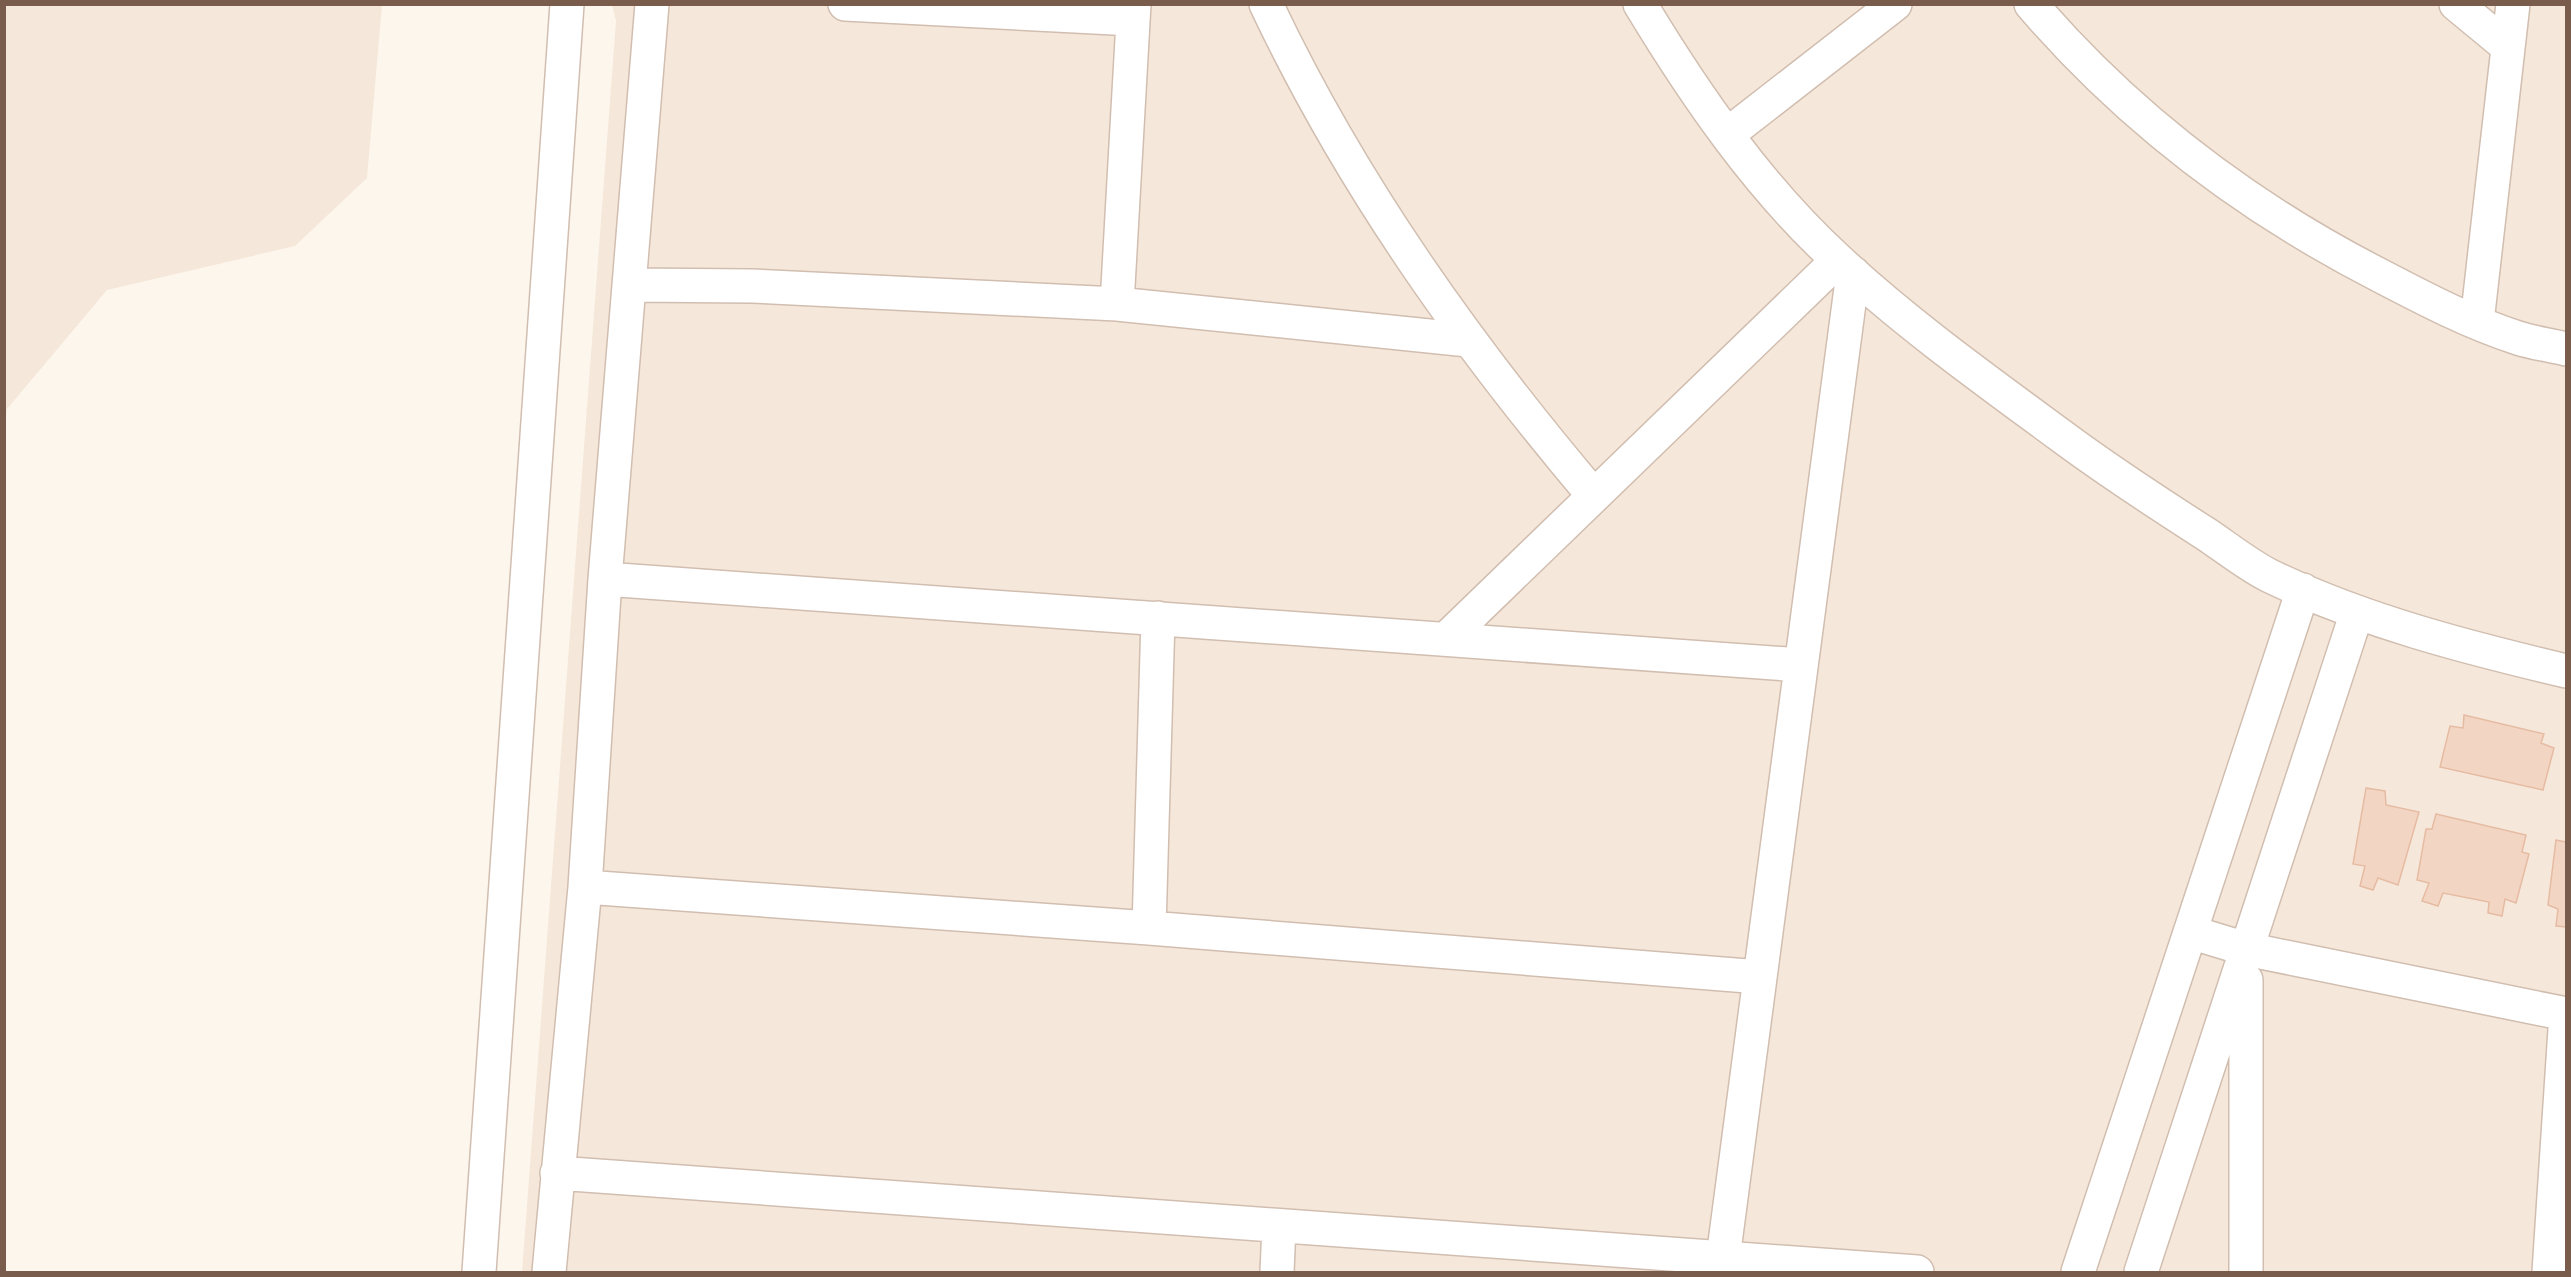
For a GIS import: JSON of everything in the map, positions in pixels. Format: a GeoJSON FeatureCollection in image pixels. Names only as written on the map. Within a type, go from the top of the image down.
{"type":"FeatureCollection","features":[{"type":"Feature","properties":{"kind":"street"},"geometry":{"type":"LineString","coordinates":[[479,1272],[567,4]]}},
{"type":"Feature","properties":{"kind":"street"},"geometry":{"type":"LineString","coordinates":[[549,1272],[585,887],[605,579],[652,4]]}},
{"type":"Feature","properties":{"kind":"street"},"geometry":{"type":"LineString","coordinates":[[845,4],[1134,12],[1117,304]]}},
{"type":"Feature","properties":{"kind":"street"},"geometry":{"type":"LineString","coordinates":[[1266,4],[1284,44],[1376,204],[1468,339],[1534,425],[1594,496]]}},
{"type":"Feature","properties":{"kind":"street"},"geometry":{"type":"LineString","coordinates":[[1640,4],[1698,94],[1804,226],[1845,266],[1929,337],[2103,466],[2267,574],[2303,590],[2357,612],[2441,639],[2566,671]]}},
{"type":"Feature","properties":{"kind":"street"},"geometry":{"type":"LineString","coordinates":[[1728,134],[1895,4]]}},
{"type":"Feature","properties":{"kind":"street"},"geometry":{"type":"LineString","coordinates":[[2031,4],[2060,38],[2135,112],[2201,165],[2331,250],[2477,322],[2518,338],[2566,349]]}},
{"type":"Feature","properties":{"kind":"street"},"geometry":{"type":"LineString","coordinates":[[2456,4],[2508,47]]}},
{"type":"Feature","properties":{"kind":"street"},"geometry":{"type":"LineString","coordinates":[[2477,322],[2513,4]]}},
{"type":"Feature","properties":{"kind":"street"},"geometry":{"type":"LineString","coordinates":[[1446,639],[1594,496],[1845,266]]}},
{"type":"Feature","properties":{"kind":"street"},"geometry":{"type":"LineString","coordinates":[[1723,1258],[1801,665],[1845,266]]}},
{"type":"Feature","properties":{"kind":"street"},"geometry":{"type":"LineString","coordinates":[[629,285],[753,286],[1117,304],[1468,339]]}},
{"type":"Feature","properties":{"kind":"street"},"geometry":{"type":"LineString","coordinates":[[605,579],[1801,665]]}},
{"type":"Feature","properties":{"kind":"street"},"geometry":{"type":"LineString","coordinates":[[2078,1272],[2303,590]]}},
{"type":"Feature","properties":{"kind":"street"},"geometry":{"type":"LineString","coordinates":[[2141,1272],[2357,612]]}},
{"type":"Feature","properties":{"kind":"street"},"geometry":{"type":"LineString","coordinates":[[1149,928],[1158,618]]}},
{"type":"Feature","properties":{"kind":"street"},"geometry":{"type":"LineString","coordinates":[[585,887],[1149,928],[1760,977]]}},
{"type":"Feature","properties":{"kind":"street"},"geometry":{"type":"LineString","coordinates":[[2190,932],[2246,949],[2566,1014],[2549,1272]]}},
{"type":"Feature","properties":{"kind":"street"},"geometry":{"type":"LineString","coordinates":[[2246,949],[2246,1272]]}},
{"type":"Feature","properties":{"kind":"street"},"geometry":{"type":"LineString","coordinates":[[557,1173],[1917,1272]]}},
{"type":"Feature","properties":{"kind":"street"},"geometry":{"type":"LineString","coordinates":[[1277,1272],[1279,1226]]}},
{"type":"Feature","properties":{"kind":"shaded area"},"geometry":{"type":"Polygon","coordinates":[[[5,4],[382,5],[367,178],[295,246],[107,290],[7,409],[5,423],[5,4]]]}},
{"type":"Feature","properties":{"kind":"shaded area"},"geometry":{"type":"Polygon","coordinates":[[[612,5],[2566,5],[2566,1272],[522,1272],[616,21],[612,5]]]}},
{"type":"Feature","properties":{"kind":"building"},"geometry":{"type":"Polygon","coordinates":[[[2464,715],[2544,734],[2541,743],[2554,748],[2543,790],[2440,767],[2450,726],[2463,728],[2464,715]]]}},
{"type":"Feature","properties":{"kind":"building"},"geometry":{"type":"Polygon","coordinates":[[[2366,788],[2385,791],[2386,805],[2419,812],[2398,885],[2378,878],[2373,890],[2360,886],[2365,866],[2353,864],[2366,788]]]}},
{"type":"Feature","properties":{"kind":"building"},"geometry":{"type":"Polygon","coordinates":[[[2436,814],[2526,835],[2522,852],[2529,854],[2516,903],[2505,899],[2502,916],[2488,913],[2489,902],[2443,893],[2438,906],[2422,901],[2429,883],[2417,880],[2426,829],[2432,829],[2436,814]]]}},
{"type":"Feature","properties":{"kind":"building"},"geometry":{"type":"Polygon","coordinates":[[[2556,840],[2566,842],[2566,927],[2556,926],[2558,909],[2548,905],[2556,840]]]}}]}
